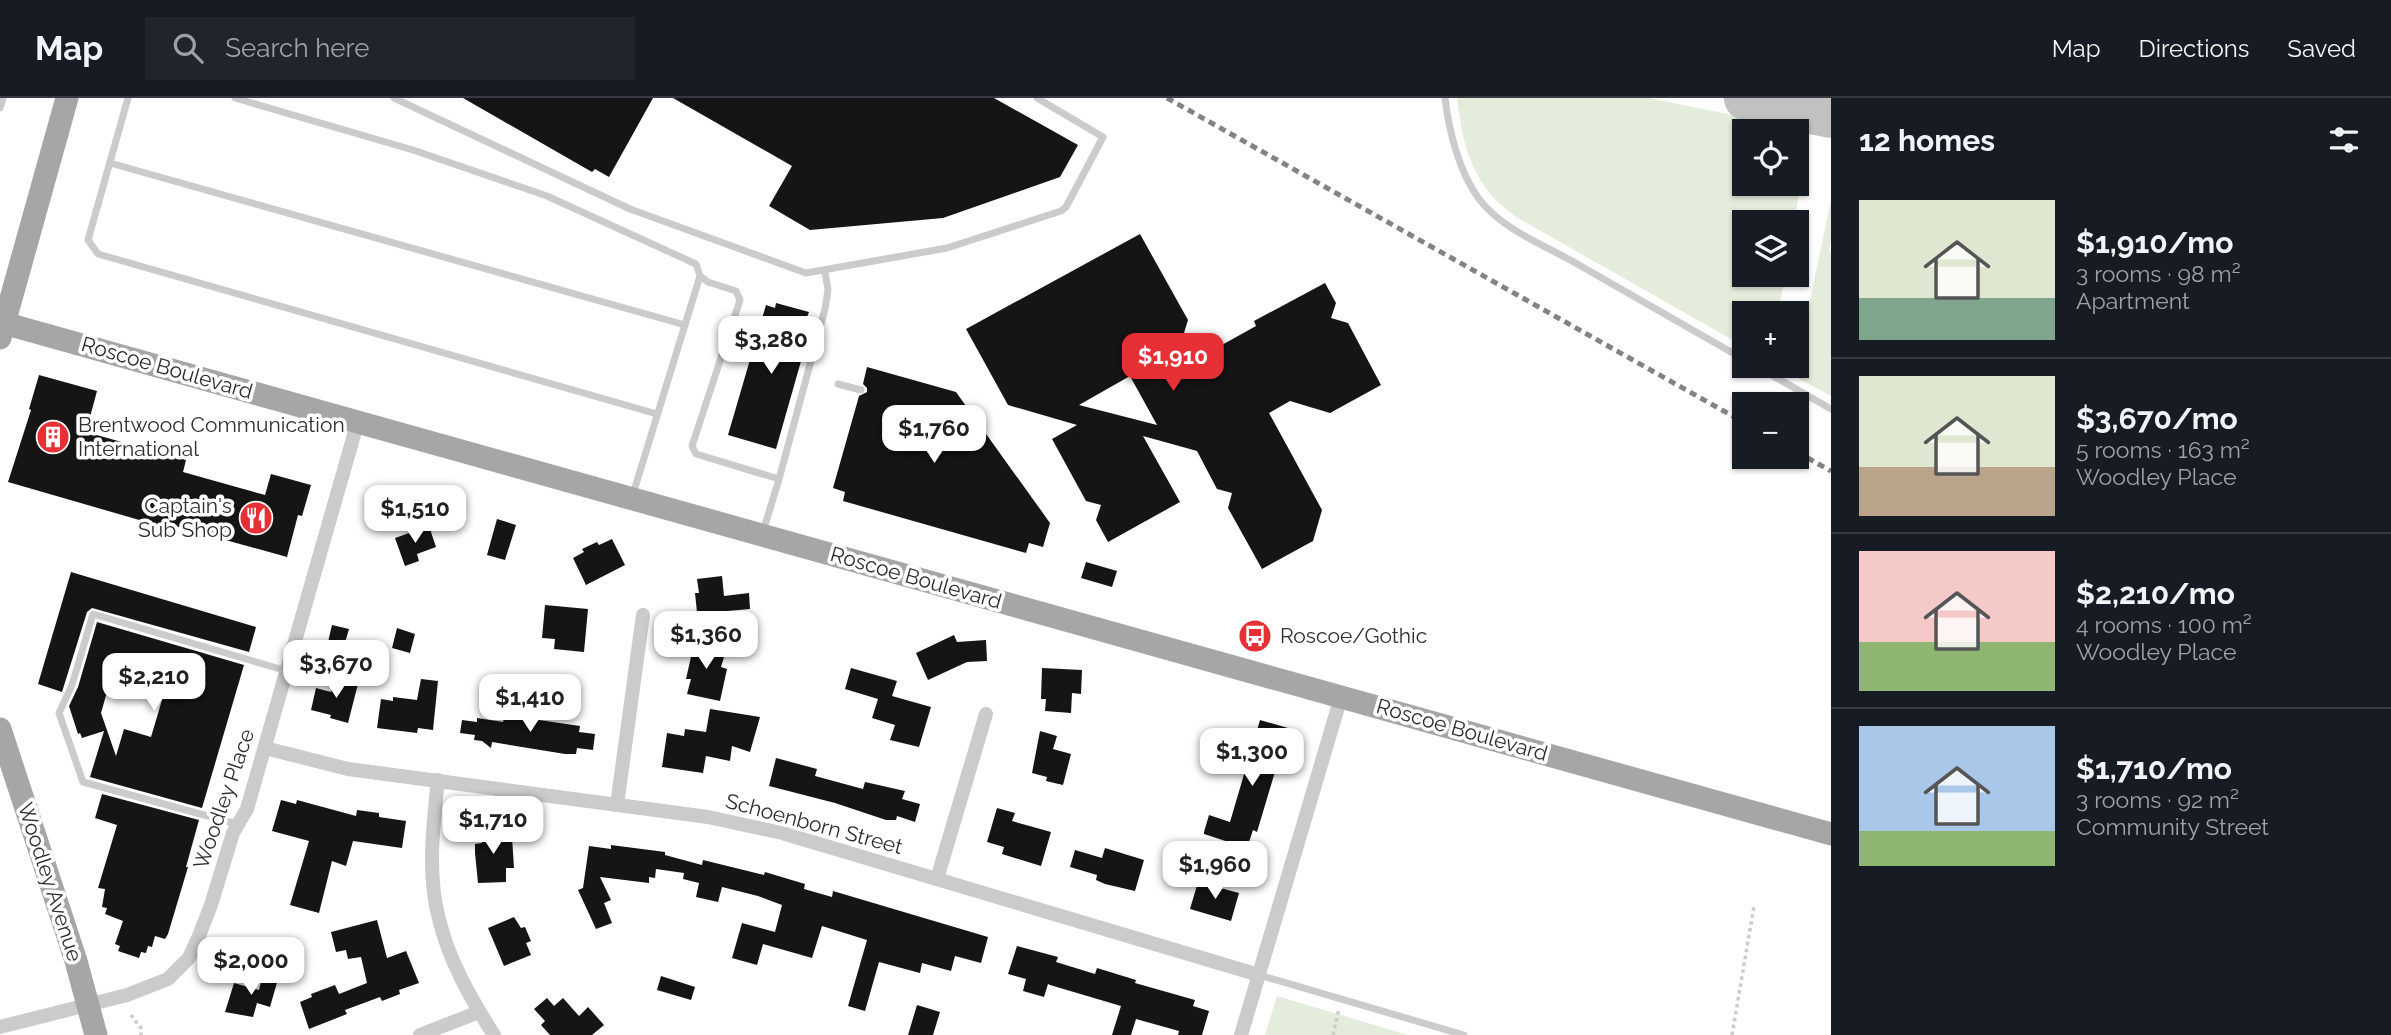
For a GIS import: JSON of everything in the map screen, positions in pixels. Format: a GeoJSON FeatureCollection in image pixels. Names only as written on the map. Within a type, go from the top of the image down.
{"type":"FeatureCollection","features":[{"type":"Feature","properties":{"kind":"main road"},"geometry":{"type":"LineString","coordinates":[[1,328],[67,98]]}},
{"type":"Feature","properties":{"kind":"main road","name":"Roscoe Boulevard"},"geometry":{"type":"LineString","coordinates":[[1,328],[358,421],[1831,834]]}},
{"type":"Feature","properties":{"kind":"main road","name":"Woodley Avenue"},"geometry":{"type":"LineString","coordinates":[[0,729],[96,1035]]}},
{"type":"Feature","properties":{"kind":"street","name":"Woodley Place"},"geometry":{"type":"LineString","coordinates":[[0,1027],[127,995],[168,979],[188,958],[211,905],[233,834],[247,809],[358,421]]}},
{"type":"Feature","properties":{"kind":"street"},"geometry":{"type":"LineString","coordinates":[[617,805],[643,615]]}},
{"type":"Feature","properties":{"kind":"street"},"geometry":{"type":"LineString","coordinates":[[1241,1035],[1341,697]]}},
{"type":"Feature","properties":{"kind":"street"},"geometry":{"type":"LineString","coordinates":[[937,879],[986,714]]}},
{"type":"Feature","properties":{"kind":"street","name":"Schoenborn Street"},"geometry":{"type":"LineString","coordinates":[[265,748],[348,769],[741,823],[1259,975]]}},
{"type":"Feature","properties":{"kind":"street"},"geometry":{"type":"LineString","coordinates":[[438,780],[433,858],[438,917],[459,975],[494,1035]]}},
{"type":"Feature","properties":{"kind":"street"},"geometry":{"type":"LineString","coordinates":[[420,1035],[479,1012]]}},
{"type":"Feature","properties":{"kind":"lane"},"geometry":{"type":"LineString","coordinates":[[0,108],[3,98]]}},
{"type":"Feature","properties":{"kind":"lane"},"geometry":{"type":"LineString","coordinates":[[128,98],[88,240],[98,254],[657,414]]}},
{"type":"Feature","properties":{"kind":"lane"},"geometry":{"type":"LineString","coordinates":[[235,98],[413,150],[547,196],[696,264],[700,276],[708,282],[736,292],[740,300],[692,446],[695,454],[779,480]]}},
{"type":"Feature","properties":{"kind":"lane"},"geometry":{"type":"LineString","coordinates":[[394,98],[630,209],[799,272],[825,272],[947,248],[1061,211],[1066,207],[1103,137],[1037,98]]}},
{"type":"Feature","properties":{"kind":"lane"},"geometry":{"type":"LineString","coordinates":[[1445,98],[1453,138],[1464,172],[1481,202],[1494,214],[1529,237],[1732,353]]}},
{"type":"Feature","properties":{"kind":"lane"},"geometry":{"type":"LineString","coordinates":[[110,163],[685,326]]}},
{"type":"Feature","properties":{"kind":"lane"},"geometry":{"type":"LineString","coordinates":[[762,535],[825,309],[828,290],[825,272]]}},
{"type":"Feature","properties":{"kind":"lane"},"geometry":{"type":"LineString","coordinates":[[632,498],[700,276]]}},
{"type":"Feature","properties":{"kind":"lane"},"geometry":{"type":"LineString","coordinates":[[1777,378],[1831,409]]}},
{"type":"Feature","properties":{"kind":"lane"},"geometry":{"type":"LineString","coordinates":[[838,384],[861,390]]}},
{"type":"Feature","properties":{"kind":"lane"},"geometry":{"type":"LineString","coordinates":[[238,824],[83,782],[59,713],[72,685],[93,614],[287,671]]}},
{"type":"Feature","properties":{"kind":"lane"},"geometry":{"type":"LineString","coordinates":[[1259,975],[1464,1035]]}},
{"type":"Feature","properties":{"kind":"path"},"geometry":{"type":"LineString","coordinates":[[1732,1035],[1754,906]]}},
{"type":"Feature","properties":{"kind":"path"},"geometry":{"type":"LineString","coordinates":[[1333,1035],[1341,999]]}},
{"type":"Feature","properties":{"kind":"path"},"geometry":{"type":"LineString","coordinates":[[131,1015],[141,1028],[141,1035]]}},
{"type":"Feature","properties":{"kind":"green space"},"geometry":{"type":"Polygon","coordinates":[[[1457,98],[1649,98],[1751,119],[1732,119],[1732,196],[1799,196],[1796,210],[1732,210],[1732,287],[1783,287],[1780,301],[1732,301],[1732,340],[1516,217],[1501,205],[1480,179],[1463,134],[1457,98]]]}},
{"type":"Feature","properties":{"kind":"green space"},"geometry":{"type":"Polygon","coordinates":[[[1831,200],[1831,396],[1798,378],[1809,378],[1809,305],[1831,200]]]}},
{"type":"Feature","properties":{"kind":"green space"},"geometry":{"type":"Polygon","coordinates":[[[1277,996],[1408,1035],[1265,1035],[1277,996]]]}},
{"type":"Feature","properties":{"kind":"building"},"geometry":{"type":"Polygon","coordinates":[[[463,98],[653,98],[609,177],[595,169],[592,172],[463,98]]]}},
{"type":"Feature","properties":{"kind":"building"},"geometry":{"type":"Polygon","coordinates":[[[673,98],[994,98],[1078,145],[1060,177],[943,218],[810,230],[769,206],[792,166],[673,98]]]}},
{"type":"Feature","properties":{"kind":"building"},"geometry":{"type":"Polygon","coordinates":[[[1140,234],[1188,320],[1172,372],[1199,357],[1215,362],[1220,346],[1256,326],[1254,321],[1325,283],[1336,303],[1331,318],[1348,323],[1381,385],[1330,413],[1290,401],[1269,413],[1322,510],[1313,541],[1262,569],[1228,508],[1232,493],[1217,489],[1197,451],[1143,436],[1180,502],[1108,542],[1096,520],[1101,505],[1086,501],[1052,439],[1077,425],[1008,405],[966,329],[1140,234]],[[1130,376],[1079,405],[1157,425],[1130,376]]]}},
{"type":"Feature","properties":{"kind":"building"},"geometry":{"type":"Polygon","coordinates":[[[776,303],[809,312],[807,317],[813,319],[776,449],[728,435],[766,305],[775,308],[776,303]]]}},
{"type":"Feature","properties":{"kind":"building"},"geometry":{"type":"Polygon","coordinates":[[[867,367],[956,392],[1050,523],[1043,547],[1029,543],[1026,553],[843,501],[845,492],[833,488],[859,396],[867,392],[863,384],[867,367]]]}},
{"type":"Feature","properties":{"kind":"building"},"geometry":{"type":"Polygon","coordinates":[[[39,375],[97,391],[86,432],[186,460],[183,472],[265,495],[271,474],[311,485],[302,516],[298,515],[287,557],[168,524],[167,528],[8,482],[39,375]]]}},
{"type":"Feature","properties":{"kind":"building"},"geometry":{"type":"Polygon","coordinates":[[[497,519],[516,525],[505,560],[487,555],[497,519]]]}},
{"type":"Feature","properties":{"kind":"building"},"geometry":{"type":"Polygon","coordinates":[[[429,526],[436,547],[417,554],[419,561],[405,566],[395,538],[429,526]]]}},
{"type":"Feature","properties":{"kind":"building"},"geometry":{"type":"Polygon","coordinates":[[[612,539],[625,565],[586,585],[573,558],[584,552],[582,549],[612,539]]]}},
{"type":"Feature","properties":{"kind":"building"},"geometry":{"type":"Polygon","coordinates":[[[1086,562],[1117,571],[1112,587],[1081,578],[1086,562]]]}},
{"type":"Feature","properties":{"kind":"building"},"geometry":{"type":"Polygon","coordinates":[[[71,572],[256,627],[249,652],[92,608],[87,612],[62,692],[38,684],[71,572]]]}},
{"type":"Feature","properties":{"kind":"building"},"geometry":{"type":"Polygon","coordinates":[[[722,576],[724,596],[749,593],[750,609],[727,611],[728,618],[698,622],[695,593],[699,593],[697,579],[722,576]]]}},
{"type":"Feature","properties":{"kind":"building"},"geometry":{"type":"Polygon","coordinates":[[[545,605],[588,609],[584,652],[554,649],[555,639],[542,638],[545,605]]]}},
{"type":"Feature","properties":{"kind":"building"},"geometry":{"type":"Polygon","coordinates":[[[97,622],[244,665],[202,808],[90,777],[104,731],[82,738],[80,733],[78,734],[69,706],[78,687],[97,622]],[[117,657],[101,713],[116,756],[124,729],[151,737],[170,673],[117,657]]]}},
{"type":"Feature","properties":{"kind":"building"},"geometry":{"type":"Polygon","coordinates":[[[332,625],[349,629],[344,646],[328,642],[332,625]]]}},
{"type":"Feature","properties":{"kind":"building"},"geometry":{"type":"Polygon","coordinates":[[[397,628],[415,634],[410,653],[392,648],[397,628]]]}},
{"type":"Feature","properties":{"kind":"building"},"geometry":{"type":"Polygon","coordinates":[[[954,635],[957,642],[986,640],[987,661],[967,662],[928,680],[916,653],[954,635]]]}},
{"type":"Feature","properties":{"kind":"building"},"geometry":{"type":"Polygon","coordinates":[[[695,639],[723,645],[721,667],[727,669],[720,701],[687,694],[691,679],[686,679],[695,639]]]}},
{"type":"Feature","properties":{"kind":"building"},"geometry":{"type":"Polygon","coordinates":[[[851,668],[897,681],[892,696],[931,707],[919,747],[890,740],[895,725],[872,718],[878,699],[845,689],[851,668]]]}},
{"type":"Feature","properties":{"kind":"building"},"geometry":{"type":"Polygon","coordinates":[[[1042,668],[1082,670],[1081,694],[1072,693],[1071,713],[1045,711],[1046,699],[1041,699],[1042,668]]]}},
{"type":"Feature","properties":{"kind":"building"},"geometry":{"type":"Polygon","coordinates":[[[335,678],[358,684],[348,723],[311,710],[316,688],[331,692],[335,678]]]}},
{"type":"Feature","properties":{"kind":"building"},"geometry":{"type":"Polygon","coordinates":[[[421,679],[438,681],[433,730],[418,728],[417,733],[377,728],[381,699],[393,701],[393,697],[417,700],[421,679]]]}},
{"type":"Feature","properties":{"kind":"building"},"geometry":{"type":"Polygon","coordinates":[[[710,709],[760,717],[750,752],[732,746],[730,761],[706,756],[703,773],[662,767],[667,733],[684,736],[685,729],[706,732],[710,709]]]}},
{"type":"Feature","properties":{"kind":"building"},"geometry":{"type":"Polygon","coordinates":[[[505,715],[580,726],[579,732],[595,734],[593,750],[577,748],[576,754],[565,754],[492,742],[491,748],[482,741],[474,740],[475,735],[460,733],[462,720],[477,722],[477,718],[503,722],[505,715]]]}},
{"type":"Feature","properties":{"kind":"building"},"geometry":{"type":"Polygon","coordinates":[[[1260,720],[1288,728],[1257,832],[1253,830],[1247,848],[1204,832],[1209,815],[1230,822],[1260,720]]]}},
{"type":"Feature","properties":{"kind":"building"},"geometry":{"type":"Polygon","coordinates":[[[1040,731],[1057,736],[1053,749],[1071,754],[1063,785],[1046,781],[1047,777],[1032,773],[1040,731]]]}},
{"type":"Feature","properties":{"kind":"building"},"geometry":{"type":"Polygon","coordinates":[[[776,758],[817,769],[815,776],[863,789],[865,782],[905,791],[902,799],[920,804],[915,822],[897,816],[896,820],[886,820],[769,786],[776,758]]]}},
{"type":"Feature","properties":{"kind":"building"},"geometry":{"type":"Polygon","coordinates":[[[102,794],[199,820],[168,934],[165,939],[155,936],[152,947],[148,946],[146,953],[141,952],[139,958],[118,951],[120,946],[115,944],[123,921],[105,914],[107,908],[102,907],[105,889],[98,888],[117,825],[95,818],[102,794]]]}},
{"type":"Feature","properties":{"kind":"building"},"geometry":{"type":"Polygon","coordinates":[[[281,800],[296,804],[297,800],[356,816],[357,810],[379,813],[379,817],[406,821],[402,848],[353,841],[346,866],[332,861],[319,913],[290,905],[309,841],[272,831],[281,800]]]}},
{"type":"Feature","properties":{"kind":"building"},"geometry":{"type":"Polygon","coordinates":[[[997,808],[1015,813],[1012,821],[1051,832],[1041,866],[1002,854],[1004,847],[987,842],[997,808]]]}},
{"type":"Feature","properties":{"kind":"building"},"geometry":{"type":"Polygon","coordinates":[[[481,825],[497,825],[498,837],[512,837],[514,868],[506,868],[506,882],[478,883],[475,844],[482,843],[481,825]]]}},
{"type":"Feature","properties":{"kind":"building"},"geometry":{"type":"Polygon","coordinates":[[[611,845],[665,852],[665,855],[702,865],[703,860],[764,875],[765,872],[805,884],[804,889],[832,897],[833,891],[988,937],[981,963],[955,956],[951,971],[922,963],[920,973],[879,962],[865,1011],[848,1006],[867,940],[822,926],[812,958],[763,944],[757,965],[732,958],[742,923],[775,932],[782,905],[722,887],[718,902],[696,897],[699,883],[683,879],[684,873],[656,869],[655,878],[649,877],[649,883],[600,877],[611,900],[604,903],[612,923],[596,929],[578,890],[583,888],[589,846],[611,849],[611,845]]]}},
{"type":"Feature","properties":{"kind":"building"},"geometry":{"type":"Polygon","coordinates":[[[1105,848],[1144,860],[1135,891],[1105,884],[1096,880],[1097,875],[1070,867],[1075,850],[1102,858],[1105,848]]]}},
{"type":"Feature","properties":{"kind":"building"},"geometry":{"type":"Polygon","coordinates":[[[1198,882],[1239,893],[1231,921],[1190,909],[1198,882]]]}},
{"type":"Feature","properties":{"kind":"building"},"geometry":{"type":"Polygon","coordinates":[[[514,917],[521,928],[525,927],[531,941],[526,943],[531,955],[504,966],[488,928],[514,917]]]}},
{"type":"Feature","properties":{"kind":"building"},"geometry":{"type":"Polygon","coordinates":[[[377,920],[387,958],[406,951],[419,983],[399,990],[400,994],[382,1001],[380,997],[345,1010],[347,1014],[309,1029],[300,1002],[312,997],[311,994],[335,985],[339,994],[367,983],[361,957],[348,959],[346,950],[336,952],[331,932],[377,920]]]}},
{"type":"Feature","properties":{"kind":"building"},"geometry":{"type":"Polygon","coordinates":[[[1017,946],[1058,957],[1056,962],[1095,974],[1097,968],[1136,980],[1135,983],[1195,1000],[1193,1006],[1209,1011],[1202,1035],[1178,1035],[1179,1031],[1136,1019],[1131,1035],[1112,1035],[1121,1006],[1048,984],[1044,997],[1023,991],[1026,979],[1008,974],[1017,946]]]}},
{"type":"Feature","properties":{"kind":"building"},"geometry":{"type":"Polygon","coordinates":[[[263,974],[278,979],[270,1007],[257,1003],[253,1017],[225,1012],[234,983],[259,990],[263,974]]]}},
{"type":"Feature","properties":{"kind":"building"},"geometry":{"type":"Polygon","coordinates":[[[661,976],[695,987],[691,1000],[657,990],[661,976]]]}},
{"type":"Feature","properties":{"kind":"building"},"geometry":{"type":"Polygon","coordinates":[[[547,998],[554,1006],[563,998],[579,1016],[588,1007],[604,1025],[592,1035],[550,1035],[541,1025],[545,1021],[534,1009],[547,998]]]}},
{"type":"Feature","properties":{"kind":"building"},"geometry":{"type":"Polygon","coordinates":[[[917,1005],[940,1012],[933,1035],[908,1035],[917,1005]]]}},
{"type":"Feature","properties":{"kind":"taxiway"},"geometry":{"type":"LineString","coordinates":[[1747,98],[1831,115]]}},
{"type":"Feature","properties":{"kind":"railway"},"geometry":{"type":"LineString","coordinates":[[1167,98],[1732,416]]}},
{"type":"Feature","properties":{"kind":"railway"},"geometry":{"type":"LineString","coordinates":[[1809,459],[1831,471]]}},
{"type":"Feature","properties":{"kind":"place","name":"Brentwood Communication International"},"geometry":{"type":"Point","coordinates":[53,437]}},
{"type":"Feature","properties":{"kind":"place","name":"Captain's Sub Shop"},"geometry":{"type":"Point","coordinates":[256,518]}},
{"type":"Feature","properties":{"kind":"place","name":"Roscoe/Gothic"},"geometry":{"type":"Point","coordinates":[1255,636]}}]}
